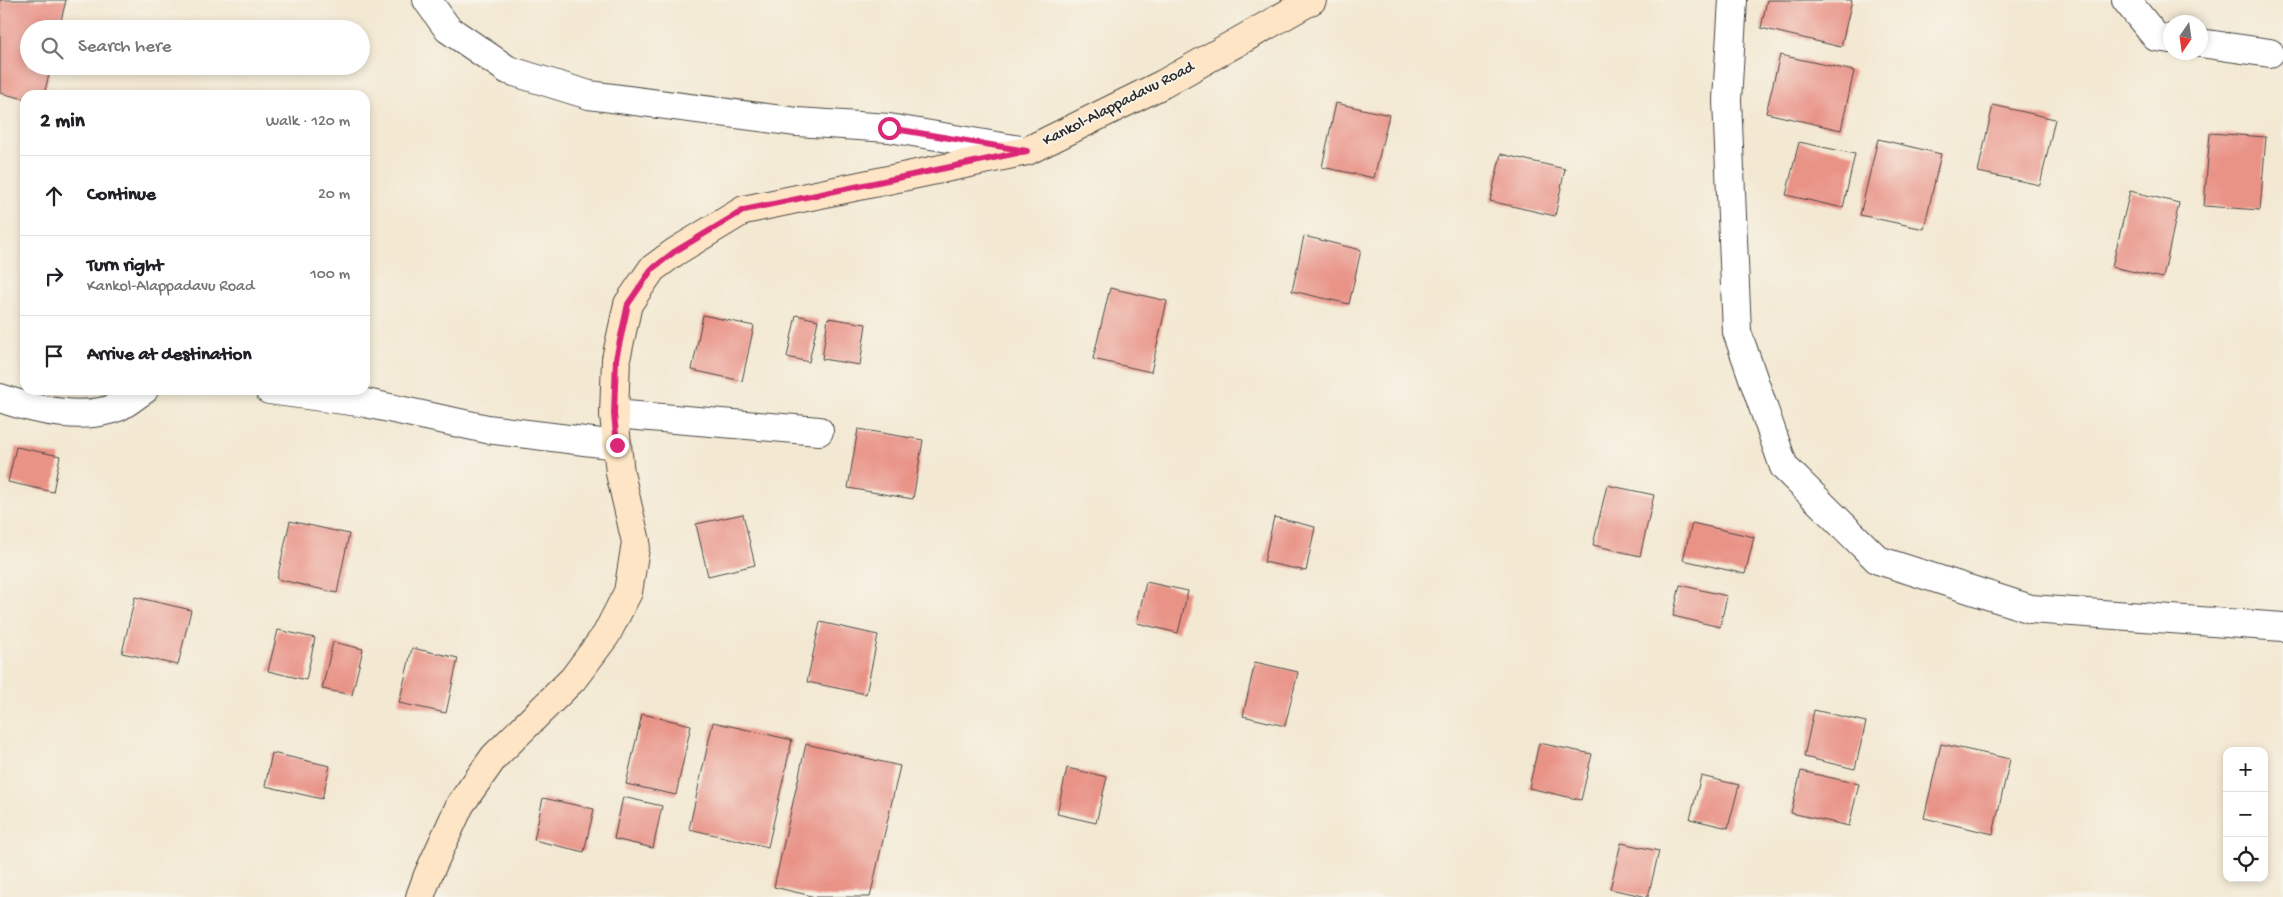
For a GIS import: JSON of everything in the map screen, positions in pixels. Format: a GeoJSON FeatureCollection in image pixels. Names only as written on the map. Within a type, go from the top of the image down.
{"type":"FeatureCollection","features":[{"type":"Feature","properties":{"kind":"main road","name":"Kankol-Alappadavu Road"},"geometry":{"type":"LineString","coordinates":[[420,897],[460,805],[494,757],[573,679],[606,635],[628,592],[636,542],[620,473],[614,414],[616,359],[628,304],[652,269],[674,252],[744,210],[1027,151],[1163,84],[1312,0]]}},
{"type":"Feature","properties":{"kind":"street"},"geometry":{"type":"LineString","coordinates":[[427,0],[448,30],[508,70],[589,95],[797,122],[889,128],[1027,151]]}},
{"type":"Feature","properties":{"kind":"street"},"geometry":{"type":"LineString","coordinates":[[1734,0],[1727,100],[1737,332],[1784,467],[1878,560],[2031,609],[2283,627]]}},
{"type":"Feature","properties":{"kind":"street"},"geometry":{"type":"LineString","coordinates":[[2126,0],[2156,37],[2163,38]]}},
{"type":"Feature","properties":{"kind":"street"},"geometry":{"type":"LineString","coordinates":[[2208,44],[2270,53]]}},
{"type":"Feature","properties":{"kind":"street"},"geometry":{"type":"LineString","coordinates":[[0,398],[45,409],[88,414],[119,407],[137,395]]}},
{"type":"Feature","properties":{"kind":"street"},"geometry":{"type":"LineString","coordinates":[[304,395],[366,404],[486,429],[617,445]]}},
{"type":"Feature","properties":{"kind":"street"},"geometry":{"type":"LineString","coordinates":[[614,414],[819,431]]}},
{"type":"Feature","properties":{"kind":"building"},"geometry":{"type":"Polygon","coordinates":[[[0,0],[66,0],[61,20],[20,20],[20,75],[49,75],[45,90],[20,90],[20,98],[0,93],[0,0]]]}},
{"type":"Feature","properties":{"kind":"building"},"geometry":{"type":"Polygon","coordinates":[[[1767,0],[1852,0],[1841,47],[1761,28],[1767,0]]]}},
{"type":"Feature","properties":{"kind":"building"},"geometry":{"type":"Polygon","coordinates":[[[1780,55],[1854,71],[1841,130],[1766,113],[1780,55]]]}},
{"type":"Feature","properties":{"kind":"building"},"geometry":{"type":"Polygon","coordinates":[[[1336,103],[1389,115],[1374,178],[1322,167],[1336,103]]]}},
{"type":"Feature","properties":{"kind":"building"},"geometry":{"type":"Polygon","coordinates":[[[1993,105],[2055,119],[2040,185],[1978,172],[1993,105]]]}},
{"type":"Feature","properties":{"kind":"building"},"geometry":{"type":"Polygon","coordinates":[[[2210,133],[2266,137],[2260,210],[2204,206],[2210,133]]]}},
{"type":"Feature","properties":{"kind":"building"},"geometry":{"type":"Polygon","coordinates":[[[1878,139],[1941,154],[1924,229],[1860,215],[1878,139]]]}},
{"type":"Feature","properties":{"kind":"building"},"geometry":{"type":"Polygon","coordinates":[[[1799,142],[1855,154],[1843,208],[1786,195],[1799,142]]]}},
{"type":"Feature","properties":{"kind":"building"},"geometry":{"type":"Polygon","coordinates":[[[1501,154],[1565,169],[1555,216],[1490,201],[1501,154]]]}},
{"type":"Feature","properties":{"kind":"building"},"geometry":{"type":"Polygon","coordinates":[[[2130,191],[2179,203],[2163,278],[2112,267],[2130,191]]]}},
{"type":"Feature","properties":{"kind":"building"},"geometry":{"type":"Polygon","coordinates":[[[1304,236],[1361,250],[1349,304],[1292,291],[1304,236]]]}},
{"type":"Feature","properties":{"kind":"building"},"geometry":{"type":"Polygon","coordinates":[[[1110,288],[1167,301],[1151,372],[1093,359],[1110,288]]]}},
{"type":"Feature","properties":{"kind":"building"},"geometry":{"type":"Polygon","coordinates":[[[703,315],[754,326],[742,381],[692,370],[703,315]]]}},
{"type":"Feature","properties":{"kind":"building"},"geometry":{"type":"Polygon","coordinates":[[[796,315],[818,320],[809,362],[787,357],[796,315]]]}},
{"type":"Feature","properties":{"kind":"building"},"geometry":{"type":"Polygon","coordinates":[[[828,318],[866,324],[860,365],[822,359],[828,318]]]}},
{"type":"Feature","properties":{"kind":"building"},"geometry":{"type":"Polygon","coordinates":[[[858,429],[923,440],[913,499],[848,488],[858,429]]]}},
{"type":"Feature","properties":{"kind":"building"},"geometry":{"type":"Polygon","coordinates":[[[16,447],[60,456],[53,492],[8,482],[16,447]]]}},
{"type":"Feature","properties":{"kind":"building"},"geometry":{"type":"Polygon","coordinates":[[[1607,485],[1654,495],[1640,556],[1593,545],[1607,485]]]}},
{"type":"Feature","properties":{"kind":"building"},"geometry":{"type":"Polygon","coordinates":[[[743,514],[755,565],[708,576],[696,524],[743,514]]]}},
{"type":"Feature","properties":{"kind":"building"},"geometry":{"type":"Polygon","coordinates":[[[1274,517],[1315,527],[1306,571],[1264,562],[1274,517]]]}},
{"type":"Feature","properties":{"kind":"building"},"geometry":{"type":"Polygon","coordinates":[[[290,521],[349,534],[337,593],[277,579],[290,521]]]}},
{"type":"Feature","properties":{"kind":"building"},"geometry":{"type":"Polygon","coordinates":[[[1692,523],[1754,537],[1745,574],[1683,560],[1692,523]]]}},
{"type":"Feature","properties":{"kind":"building"},"geometry":{"type":"Polygon","coordinates":[[[1146,582],[1188,591],[1178,633],[1137,623],[1146,582]]]}},
{"type":"Feature","properties":{"kind":"building"},"geometry":{"type":"Polygon","coordinates":[[[1680,585],[1727,596],[1720,627],[1673,616],[1680,585]]]}},
{"type":"Feature","properties":{"kind":"building"},"geometry":{"type":"Polygon","coordinates":[[[135,597],[191,610],[178,665],[122,653],[135,597]]]}},
{"type":"Feature","properties":{"kind":"building"},"geometry":{"type":"Polygon","coordinates":[[[820,622],[878,635],[866,694],[807,682],[820,622]]]}},
{"type":"Feature","properties":{"kind":"building"},"geometry":{"type":"Polygon","coordinates":[[[278,630],[315,638],[306,680],[268,671],[278,630]]]}},
{"type":"Feature","properties":{"kind":"building"},"geometry":{"type":"Polygon","coordinates":[[[333,642],[363,649],[352,695],[322,689],[333,642]]]}},
{"type":"Feature","properties":{"kind":"building"},"geometry":{"type":"Polygon","coordinates":[[[412,648],[458,658],[446,713],[399,703],[412,648]]]}},
{"type":"Feature","properties":{"kind":"building"},"geometry":{"type":"Polygon","coordinates":[[[1255,662],[1298,672],[1285,726],[1243,716],[1255,662]]]}},
{"type":"Feature","properties":{"kind":"building"},"geometry":{"type":"Polygon","coordinates":[[[1814,710],[1866,722],[1855,769],[1804,757],[1814,710]]]}},
{"type":"Feature","properties":{"kind":"building"},"geometry":{"type":"Polygon","coordinates":[[[642,714],[691,725],[676,795],[626,784],[642,714]]]}},
{"type":"Feature","properties":{"kind":"building"},"geometry":{"type":"Polygon","coordinates":[[[713,722],[792,740],[768,847],[689,829],[713,722]]]}},
{"type":"Feature","properties":{"kind":"building"},"geometry":{"type":"Polygon","coordinates":[[[1539,743],[1592,754],[1581,800],[1529,788],[1539,743]]]}},
{"type":"Feature","properties":{"kind":"building"},"geometry":{"type":"Polygon","coordinates":[[[806,744],[900,766],[870,897],[816,897],[774,887],[806,744]]]}},
{"type":"Feature","properties":{"kind":"building"},"geometry":{"type":"Polygon","coordinates":[[[1941,744],[2010,759],[1993,834],[1924,818],[1941,744]]]}},
{"type":"Feature","properties":{"kind":"building"},"geometry":{"type":"Polygon","coordinates":[[[272,753],[330,766],[322,799],[265,786],[272,753]]]}},
{"type":"Feature","properties":{"kind":"building"},"geometry":{"type":"Polygon","coordinates":[[[1067,768],[1107,777],[1096,823],[1057,814],[1067,768]]]}},
{"type":"Feature","properties":{"kind":"building"},"geometry":{"type":"Polygon","coordinates":[[[1801,771],[1859,784],[1849,826],[1791,813],[1801,771]]]}},
{"type":"Feature","properties":{"kind":"building"},"geometry":{"type":"Polygon","coordinates":[[[1701,776],[1739,785],[1728,828],[1690,819],[1701,776]]]}},
{"type":"Feature","properties":{"kind":"building"},"geometry":{"type":"Polygon","coordinates":[[[623,797],[662,806],[653,848],[614,839],[623,797]]]}},
{"type":"Feature","properties":{"kind":"building"},"geometry":{"type":"Polygon","coordinates":[[[543,798],[594,809],[584,852],[534,840],[543,798]]]}},
{"type":"Feature","properties":{"kind":"building"},"geometry":{"type":"Polygon","coordinates":[[[1621,843],[1659,851],[1648,897],[1610,889],[1621,843]]]}},
{"type":"Feature","properties":{"kind":"route"},"geometry":{"type":"LineString","coordinates":[[617,445],[614,414],[616,359],[628,304],[652,269],[674,252],[744,210],[1027,151],[889,128]]}}]}
